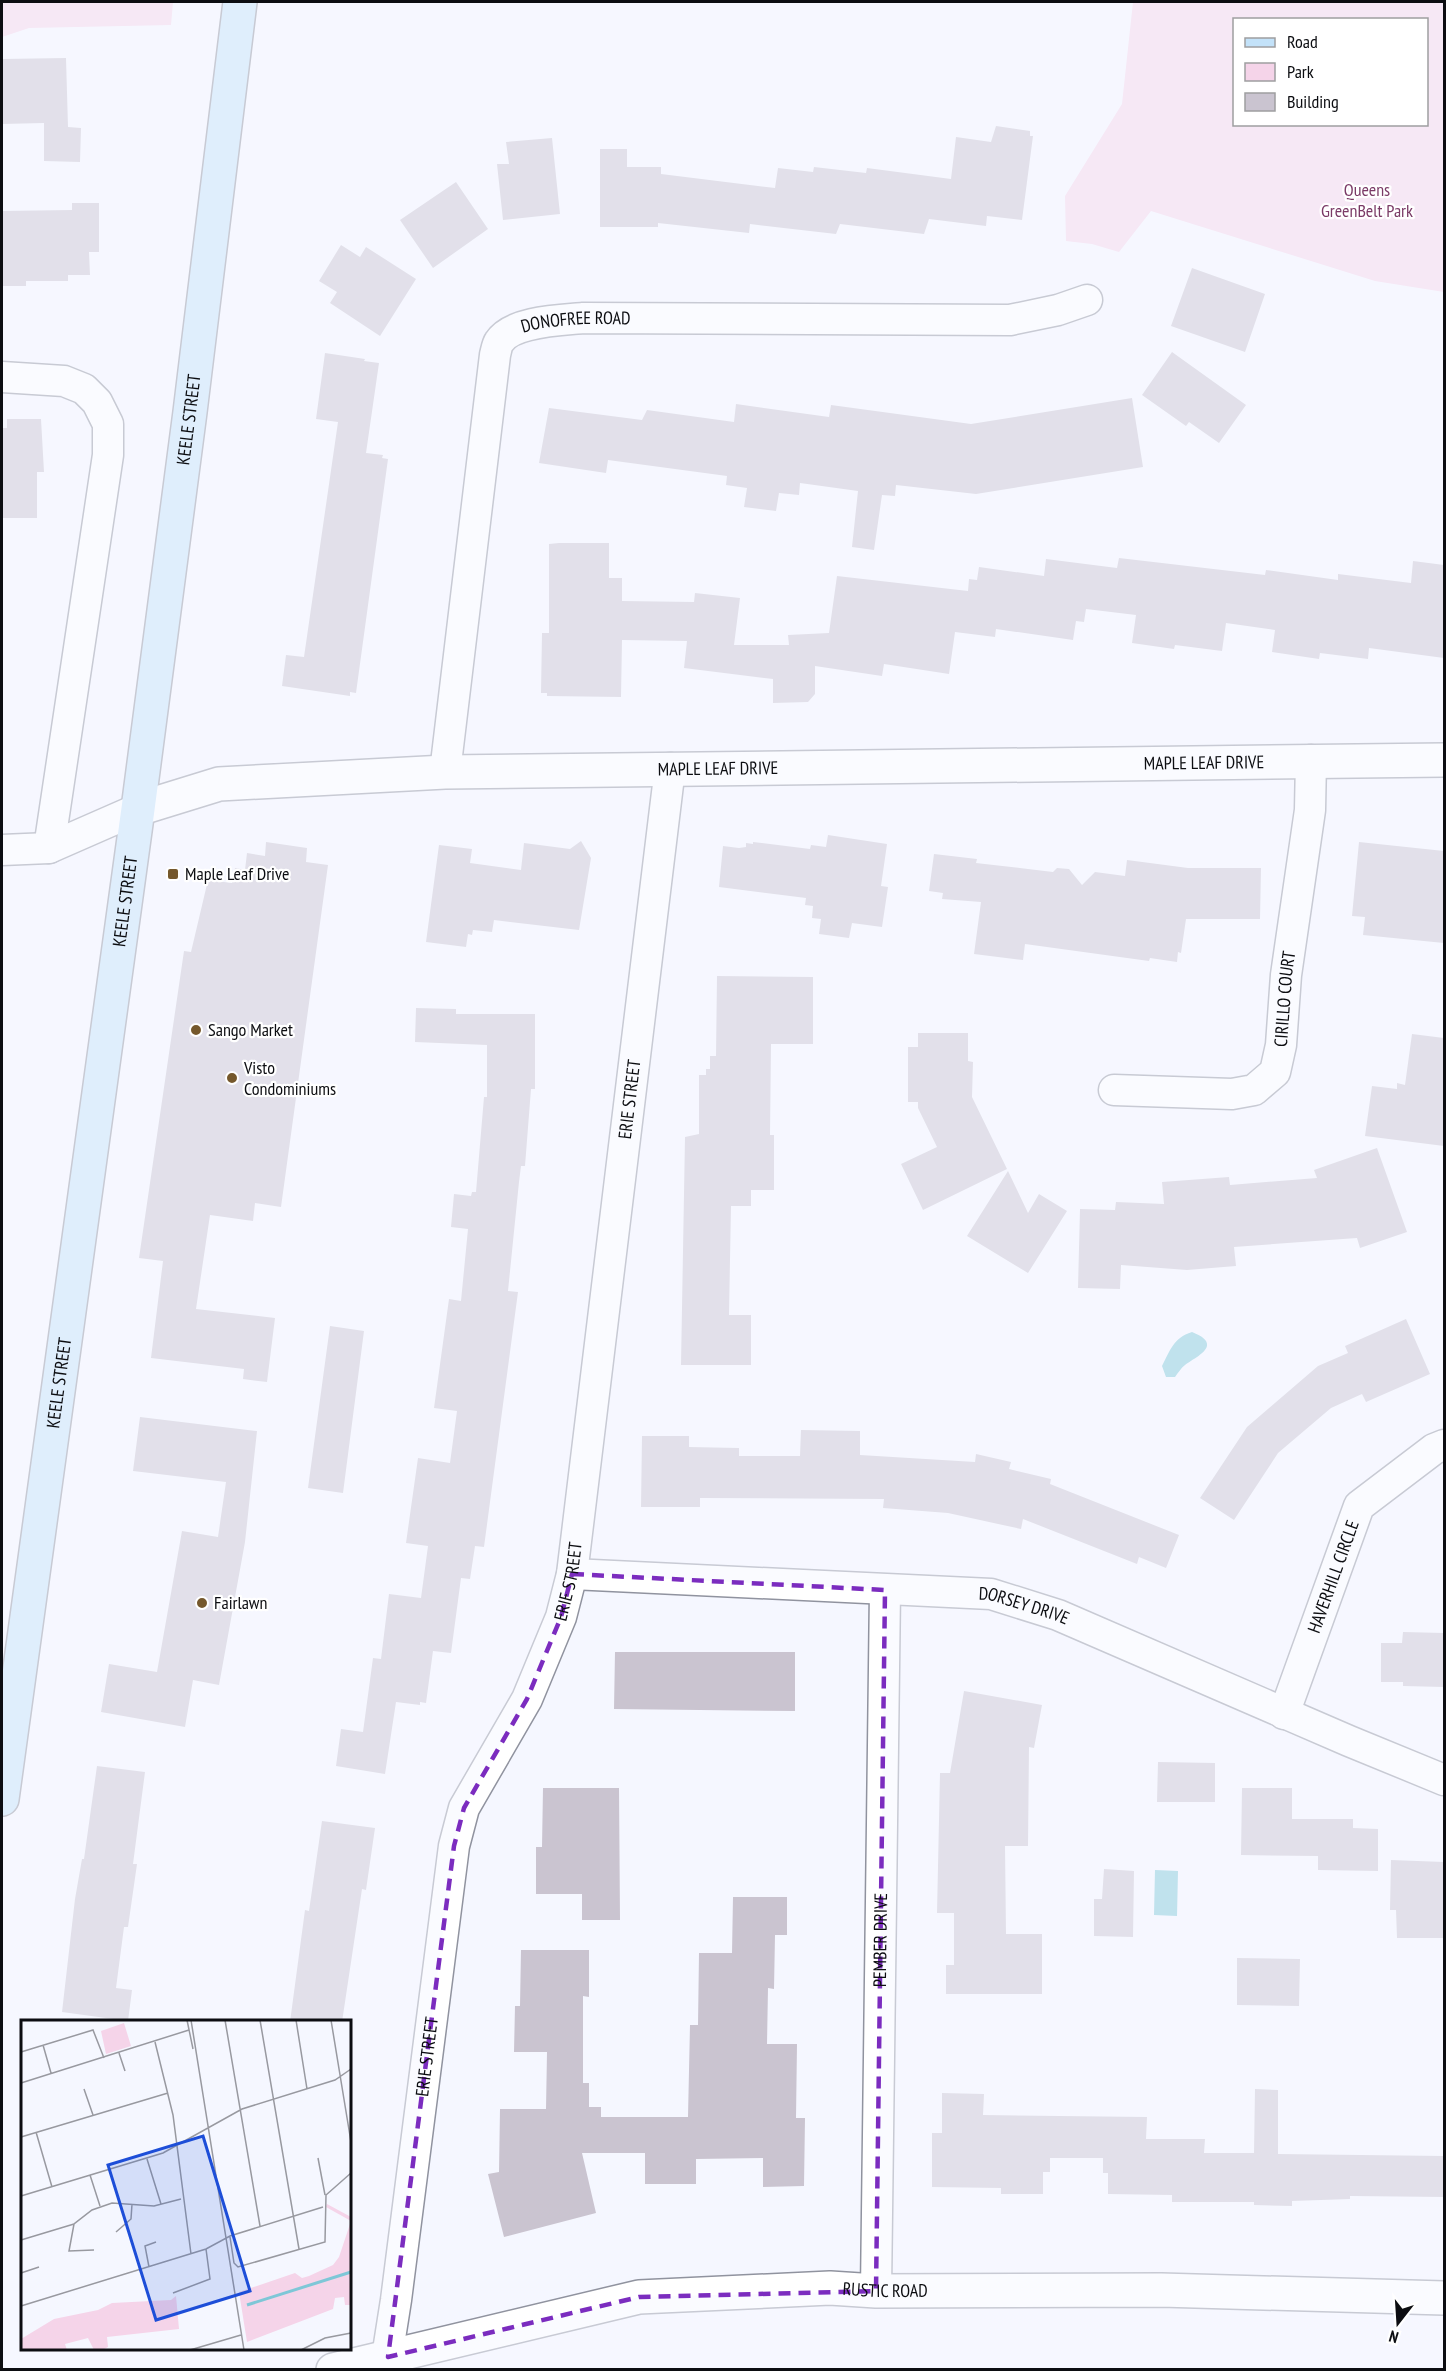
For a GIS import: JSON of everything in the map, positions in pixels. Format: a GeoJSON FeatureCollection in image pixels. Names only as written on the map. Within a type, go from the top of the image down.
{"type":"FeatureCollection","features":[{"type":"Feature","properties":{"kind":"main road","name":"KEELE STREET"},"geometry":{"type":"LineString","coordinates":[[2,1799],[138,809],[190,412],[240,2]]}},
{"type":"Feature","properties":{"kind":"street","name":"DONOFREE ROAD"},"geometry":{"type":"LineString","coordinates":[[446,772],[495,355],[500,341],[507,334],[536,323],[583,318],[1010,320],[1058,310],[1087,300]]}},
{"type":"Feature","properties":{"kind":"street"},"geometry":{"type":"LineString","coordinates":[[2,377],[64,381],[84,389],[97,402],[108,424],[108,454],[49,848]]}},
{"type":"Feature","properties":{"kind":"street","name":"CIRILLO COURT"},"geometry":{"type":"LineString","coordinates":[[1114,1090],[1232,1094],[1254,1090],[1275,1072],[1281,1045],[1286,975],[1310,810],[1311,760]]}},
{"type":"Feature","properties":{"kind":"street","name":"MAPLE LEAF DRIVE"},"geometry":{"type":"LineString","coordinates":[[2,850],[49,848],[138,809],[219,784],[446,772],[1444,760]]}},
{"type":"Feature","properties":{"kind":"street","name":"ERIE STREET"},"geometry":{"type":"LineString","coordinates":[[386,2363],[454,1846],[464,1808],[532,1689],[561,1617],[572,1574],[670,768]]}},
{"type":"Feature","properties":{"kind":"street","name":"HAVERHILL CIRCLE"},"geometry":{"type":"LineString","coordinates":[[1284,1714],[1359,1506],[1434,1449],[1444,1445]]}},
{"type":"Feature","properties":{"kind":"street","name":"DORSEY DRIVE"},"geometry":{"type":"LineString","coordinates":[[572,1574],[991,1594],[1058,1615],[1284,1714],[1444,1780]]}},
{"type":"Feature","properties":{"kind":"street","name":"PEMBER DRIVE"},"geometry":{"type":"LineString","coordinates":[[876,2291],[885,1590]]}},
{"type":"Feature","properties":{"kind":"street","name":"RUSTIC ROAD"},"geometry":{"type":"LineString","coordinates":[[333,2370],[386,2363],[639,2297],[830,2288],[876,2291],[1161,2290],[1444,2298]]}},
{"type":"Feature","properties":{"kind":"highlighted area"},"geometry":{"type":"Polygon","coordinates":[[[572,1574],[885,1590],[876,2291],[639,2297],[388,2357],[454,1846],[464,1808],[527,1699],[561,1617],[572,1574]]]}},
{"type":"Feature","properties":{"kind":"green space"},"geometry":{"type":"Polygon","coordinates":[[[2,2],[173,2],[171,25],[29,28],[2,37],[2,2]]]}},
{"type":"Feature","properties":{"kind":"green space","name":"Queens GreenBelt Park"},"geometry":{"type":"Polygon","coordinates":[[[1133,2],[1444,2],[1444,292],[1375,281],[1151,211],[1119,252],[1092,244],[1066,241],[1065,196],[1122,104],[1133,2]]]}},
{"type":"Feature","properties":{"kind":"water"},"geometry":{"type":"Polygon","coordinates":[[[1192,1332],[1206,1342],[1205,1350],[1184,1366],[1175,1377],[1166,1377],[1162,1366],[1170,1350],[1176,1341],[1192,1332]]]}},
{"type":"Feature","properties":{"kind":"water"},"geometry":{"type":"Polygon","coordinates":[[[1155,1870],[1178,1871],[1177,1916],[1154,1915],[1155,1870]]]}},
{"type":"Feature","properties":{"kind":"building"},"geometry":{"type":"Polygon","coordinates":[[[66,58],[68,127],[81,128],[80,162],[44,161],[44,123],[2,124],[2,59],[66,58]]]}},
{"type":"Feature","properties":{"kind":"building"},"geometry":{"type":"Polygon","coordinates":[[[996,126],[1030,131],[1030,136],[1033,136],[1022,220],[987,216],[986,226],[929,219],[924,234],[840,224],[836,234],[750,224],[749,233],[658,223],[658,227],[600,227],[600,149],[627,149],[627,167],[661,167],[661,174],[775,188],[778,168],[813,172],[814,167],[866,173],[867,168],[951,179],[956,137],[991,142],[996,126]]]}},
{"type":"Feature","properties":{"kind":"building"},"geometry":{"type":"Polygon","coordinates":[[[552,138],[560,214],[503,220],[497,164],[509,164],[506,142],[552,138]]]}},
{"type":"Feature","properties":{"kind":"building"},"geometry":{"type":"Polygon","coordinates":[[[456,182],[488,229],[433,268],[400,220],[456,182]]]}},
{"type":"Feature","properties":{"kind":"building"},"geometry":{"type":"Polygon","coordinates":[[[72,203],[99,203],[99,252],[89,252],[90,275],[68,275],[68,281],[26,281],[26,286],[2,286],[2,211],[72,210],[72,203]]]}},
{"type":"Feature","properties":{"kind":"building"},"geometry":{"type":"Polygon","coordinates":[[[341,245],[360,257],[366,247],[416,279],[380,336],[330,303],[337,292],[319,281],[341,245]]]}},
{"type":"Feature","properties":{"kind":"building"},"geometry":{"type":"Polygon","coordinates":[[[1192,268],[1265,294],[1245,352],[1171,326],[1192,268]]]}},
{"type":"Feature","properties":{"kind":"building"},"geometry":{"type":"Polygon","coordinates":[[[1172,352],[1246,405],[1219,443],[1189,422],[1186,426],[1142,395],[1172,352]]]}},
{"type":"Feature","properties":{"kind":"building"},"geometry":{"type":"Polygon","coordinates":[[[325,353],[379,363],[366,453],[383,455],[382,458],[388,459],[356,693],[350,692],[350,696],[282,686],[286,655],[304,657],[338,422],[316,419],[325,353]]]}},
{"type":"Feature","properties":{"kind":"building"},"geometry":{"type":"Polygon","coordinates":[[[1132,398],[1143,467],[976,494],[896,485],[895,496],[882,495],[874,550],[852,547],[858,491],[800,483],[799,495],[779,493],[776,511],[744,507],[747,488],[726,485],[727,476],[608,460],[606,473],[539,463],[549,408],[642,420],[647,410],[734,422],[736,404],[829,417],[831,405],[971,424],[1132,398]]]}},
{"type":"Feature","properties":{"kind":"building"},"geometry":{"type":"Polygon","coordinates":[[[7,419],[41,419],[44,472],[37,472],[37,518],[2,518],[2,428],[7,428],[7,419]]]}},
{"type":"Feature","properties":{"kind":"building"},"geometry":{"type":"Polygon","coordinates":[[[609,543],[609,578],[622,578],[622,601],[694,602],[695,593],[740,598],[734,645],[789,645],[788,635],[829,633],[837,576],[968,591],[969,579],[977,580],[979,567],[1044,576],[1046,559],[1117,568],[1119,558],[1265,575],[1266,570],[1338,580],[1338,574],[1411,583],[1413,561],[1444,565],[1444,658],[1369,648],[1368,659],[1320,653],[1319,659],[1272,652],[1275,630],[1226,623],[1222,651],[1175,645],[1174,649],[1132,643],[1136,615],[1086,609],[1084,622],[1076,621],[1073,640],[996,629],[995,637],[955,632],[949,674],[884,664],[882,676],[815,666],[815,694],[808,702],[773,703],[773,679],[684,668],[687,641],[622,640],[621,697],[547,696],[547,693],[541,693],[542,633],[549,633],[549,544],[609,543]]]}},
{"type":"Feature","properties":{"kind":"building"},"geometry":{"type":"Polygon","coordinates":[[[828,835],[887,844],[881,886],[888,887],[882,927],[852,923],[849,938],[819,934],[821,919],[812,918],[813,906],[805,905],[806,898],[719,887],[723,846],[739,848],[746,847],[746,843],[753,844],[753,842],[810,849],[811,845],[826,847],[828,835]]]}},
{"type":"Feature","properties":{"kind":"building"},"geometry":{"type":"Polygon","coordinates":[[[581,841],[591,858],[579,930],[494,920],[492,932],[473,930],[472,935],[468,934],[466,947],[426,942],[439,845],[472,849],[470,863],[521,870],[524,843],[570,849],[581,841]]]}},
{"type":"Feature","properties":{"kind":"building","name":"Visto Condominiums"},"geometry":{"type":"Polygon","coordinates":[[[266,842],[307,848],[306,862],[328,865],[281,1207],[255,1203],[253,1221],[210,1215],[196,1309],[275,1318],[267,1382],[243,1379],[244,1369],[151,1358],[163,1261],[139,1258],[184,951],[191,952],[208,880],[232,883],[235,868],[245,870],[247,853],[265,856],[266,842]]]}},
{"type":"Feature","properties":{"kind":"building"},"geometry":{"type":"Polygon","coordinates":[[[1359,842],[1444,851],[1444,943],[1363,935],[1365,917],[1352,916],[1359,842]]]}},
{"type":"Feature","properties":{"kind":"building"},"geometry":{"type":"Polygon","coordinates":[[[934,854],[977,859],[976,863],[1053,872],[1057,868],[1069,869],[1082,885],[1095,872],[1125,876],[1127,860],[1188,868],[1261,868],[1260,919],[1186,919],[1181,953],[1178,952],[1177,962],[1150,958],[1149,961],[1025,944],[1023,960],[974,954],[981,902],[942,899],[943,893],[929,891],[934,854]]]}},
{"type":"Feature","properties":{"kind":"building"},"geometry":{"type":"Polygon","coordinates":[[[717,976],[813,977],[813,1044],[771,1044],[770,1135],[774,1135],[774,1190],[751,1190],[751,1206],[731,1206],[729,1315],[751,1315],[751,1365],[681,1365],[685,1137],[699,1134],[699,1075],[706,1075],[706,1069],[710,1069],[710,1056],[716,1056],[717,976]]]}},
{"type":"Feature","properties":{"kind":"building"},"geometry":{"type":"Polygon","coordinates":[[[416,1008],[456,1009],[456,1014],[535,1014],[535,1089],[531,1089],[525,1166],[521,1166],[519,1182],[508,1291],[518,1292],[484,1547],[475,1546],[470,1579],[461,1578],[451,1653],[433,1651],[426,1703],[420,1702],[420,1705],[396,1702],[385,1774],[336,1766],[341,1729],[363,1732],[373,1658],[381,1659],[389,1594],[421,1598],[428,1546],[406,1543],[418,1458],[450,1463],[457,1411],[434,1408],[449,1299],[461,1301],[468,1229],[451,1227],[454,1194],[471,1196],[472,1192],[476,1192],[484,1097],[487,1097],[487,1045],[415,1042],[416,1008]]]}},
{"type":"Feature","properties":{"kind":"building"},"geometry":{"type":"Polygon","coordinates":[[[918,1033],[968,1033],[968,1061],[973,1062],[972,1097],[1007,1169],[923,1210],[901,1164],[937,1147],[918,1108],[918,1102],[908,1102],[908,1047],[918,1047],[918,1033]]]}},
{"type":"Feature","properties":{"kind":"building"},"geometry":{"type":"Polygon","coordinates":[[[1412,1034],[1444,1038],[1444,1146],[1365,1136],[1372,1086],[1397,1089],[1397,1083],[1405,1085],[1412,1034]]]}},
{"type":"Feature","properties":{"kind":"building"},"geometry":{"type":"Polygon","coordinates":[[[1377,1148],[1407,1232],[1360,1248],[1357,1238],[1234,1247],[1236,1266],[1187,1270],[1121,1265],[1120,1289],[1078,1288],[1080,1209],[1115,1210],[1116,1202],[1164,1204],[1162,1182],[1229,1177],[1230,1185],[1317,1178],[1314,1170],[1377,1148]]]}},
{"type":"Feature","properties":{"kind":"building"},"geometry":{"type":"Polygon","coordinates":[[[1008,1171],[1028,1213],[1039,1194],[1067,1211],[1028,1273],[967,1236],[1008,1171]]]}},
{"type":"Feature","properties":{"kind":"building"},"geometry":{"type":"Polygon","coordinates":[[[1406,1319],[1430,1374],[1366,1402],[1362,1394],[1331,1408],[1278,1453],[1234,1520],[1200,1498],[1247,1427],[1318,1366],[1348,1353],[1345,1346],[1406,1319]]]}},
{"type":"Feature","properties":{"kind":"building"},"geometry":{"type":"Polygon","coordinates":[[[330,1326],[364,1331],[343,1493],[308,1488],[330,1326]]]}},
{"type":"Feature","properties":{"kind":"building","name":"Fairlawn"},"geometry":{"type":"Polygon","coordinates":[[[140,1417],[257,1431],[245,1542],[219,1685],[193,1680],[185,1727],[101,1712],[109,1664],[157,1672],[182,1531],[218,1537],[226,1482],[133,1471],[140,1417]]]}},
{"type":"Feature","properties":{"kind":"building"},"geometry":{"type":"Polygon","coordinates":[[[801,1430],[860,1431],[860,1455],[975,1462],[976,1454],[1011,1462],[1009,1469],[1051,1479],[1050,1484],[1179,1535],[1166,1568],[1139,1557],[1137,1564],[1023,1519],[1021,1529],[948,1513],[883,1508],[884,1499],[700,1498],[700,1507],[641,1507],[642,1436],[689,1436],[689,1447],[739,1448],[739,1456],[800,1456],[801,1430]]]}},
{"type":"Feature","properties":{"kind":"building"},"geometry":{"type":"Polygon","coordinates":[[[1403,1632],[1444,1633],[1444,1687],[1403,1686],[1403,1682],[1381,1682],[1381,1643],[1402,1643],[1403,1632]]]}},
{"type":"Feature","properties":{"kind":"building"},"geometry":{"type":"Polygon","coordinates":[[[615,1652],[795,1652],[795,1711],[614,1709],[615,1652]]]}},
{"type":"Feature","properties":{"kind":"building"},"geometry":{"type":"Polygon","coordinates":[[[964,1691],[1042,1705],[1034,1748],[1029,1747],[1028,1846],[1005,1846],[1006,1934],[1042,1934],[1042,1994],[946,1994],[946,1965],[954,1965],[954,1913],[937,1913],[940,1773],[950,1773],[964,1691]]]}},
{"type":"Feature","properties":{"kind":"building"},"geometry":{"type":"Polygon","coordinates":[[[1158,1762],[1215,1763],[1215,1802],[1157,1802],[1158,1762]]]}},
{"type":"Feature","properties":{"kind":"building"},"geometry":{"type":"Polygon","coordinates":[[[97,1766],[145,1772],[133,1864],[137,1864],[128,1927],[124,1927],[116,1988],[132,1990],[128,2020],[62,2012],[75,1899],[82,1859],[84,1859],[97,1766]]]}},
{"type":"Feature","properties":{"kind":"building"},"geometry":{"type":"Polygon","coordinates":[[[543,1788],[619,1788],[620,1920],[582,1920],[582,1894],[536,1894],[536,1847],[542,1847],[543,1788]]]}},
{"type":"Feature","properties":{"kind":"building"},"geometry":{"type":"Polygon","coordinates":[[[1242,1788],[1292,1788],[1292,1819],[1353,1819],[1353,1828],[1378,1829],[1378,1871],[1318,1870],[1318,1856],[1241,1855],[1242,1788]]]}},
{"type":"Feature","properties":{"kind":"building"},"geometry":{"type":"Polygon","coordinates":[[[322,1821],[375,1828],[366,1890],[362,1889],[342,2020],[290,2020],[305,1910],[309,1911],[322,1821]]]}},
{"type":"Feature","properties":{"kind":"building"},"geometry":{"type":"Polygon","coordinates":[[[1391,1860],[1444,1862],[1444,1938],[1397,1938],[1396,1910],[1390,1910],[1391,1860]]]}},
{"type":"Feature","properties":{"kind":"building"},"geometry":{"type":"Polygon","coordinates":[[[1104,1869],[1134,1871],[1133,1937],[1094,1936],[1094,1899],[1102,1899],[1104,1869]]]}},
{"type":"Feature","properties":{"kind":"building"},"geometry":{"type":"Polygon","coordinates":[[[733,1897],[787,1897],[787,1935],[775,1935],[774,1989],[768,1988],[767,2044],[797,2044],[796,2118],[805,2118],[804,2186],[763,2187],[763,2158],[696,2159],[696,2184],[645,2184],[645,2153],[582,2153],[596,2213],[504,2237],[488,2174],[499,2172],[500,2109],[546,2109],[547,2052],[514,2052],[515,2006],[520,2006],[521,1950],[589,1950],[589,1997],[583,1996],[583,2083],[589,2083],[589,2107],[601,2107],[601,2117],[688,2117],[690,2025],[698,2025],[699,1953],[732,1953],[733,1897]]]}},
{"type":"Feature","properties":{"kind":"building"},"geometry":{"type":"Polygon","coordinates":[[[1237,1958],[1300,1959],[1299,2006],[1237,2005],[1237,1958]]]}},
{"type":"Feature","properties":{"kind":"building"},"geometry":{"type":"Polygon","coordinates":[[[1255,2089],[1278,2090],[1278,2154],[1444,2156],[1444,2197],[1350,2196],[1350,2199],[1292,2201],[1292,2206],[1254,2205],[1254,2202],[1172,2202],[1172,2195],[1108,2194],[1108,2173],[1103,2173],[1103,2158],[1050,2158],[1050,2172],[1043,2172],[1043,2194],[1001,2194],[1001,2188],[932,2187],[932,2133],[942,2133],[942,2093],[984,2094],[983,2115],[1147,2117],[1146,2139],[1205,2139],[1204,2153],[1254,2153],[1255,2089]]]}},
{"type":"Feature","properties":{"kind":"place","name":"Maple Leaf Drive"},"geometry":{"type":"Point","coordinates":[173,874]}},
{"type":"Feature","properties":{"kind":"place","name":"Sango Market"},"geometry":{"type":"Point","coordinates":[196,1030]}},
{"type":"Feature","properties":{"kind":"place","name":"Visto Condominiums"},"geometry":{"type":"Point","coordinates":[232,1078]}},
{"type":"Feature","properties":{"kind":"place","name":"Fairlawn"},"geometry":{"type":"Point","coordinates":[202,1603]}}]}
